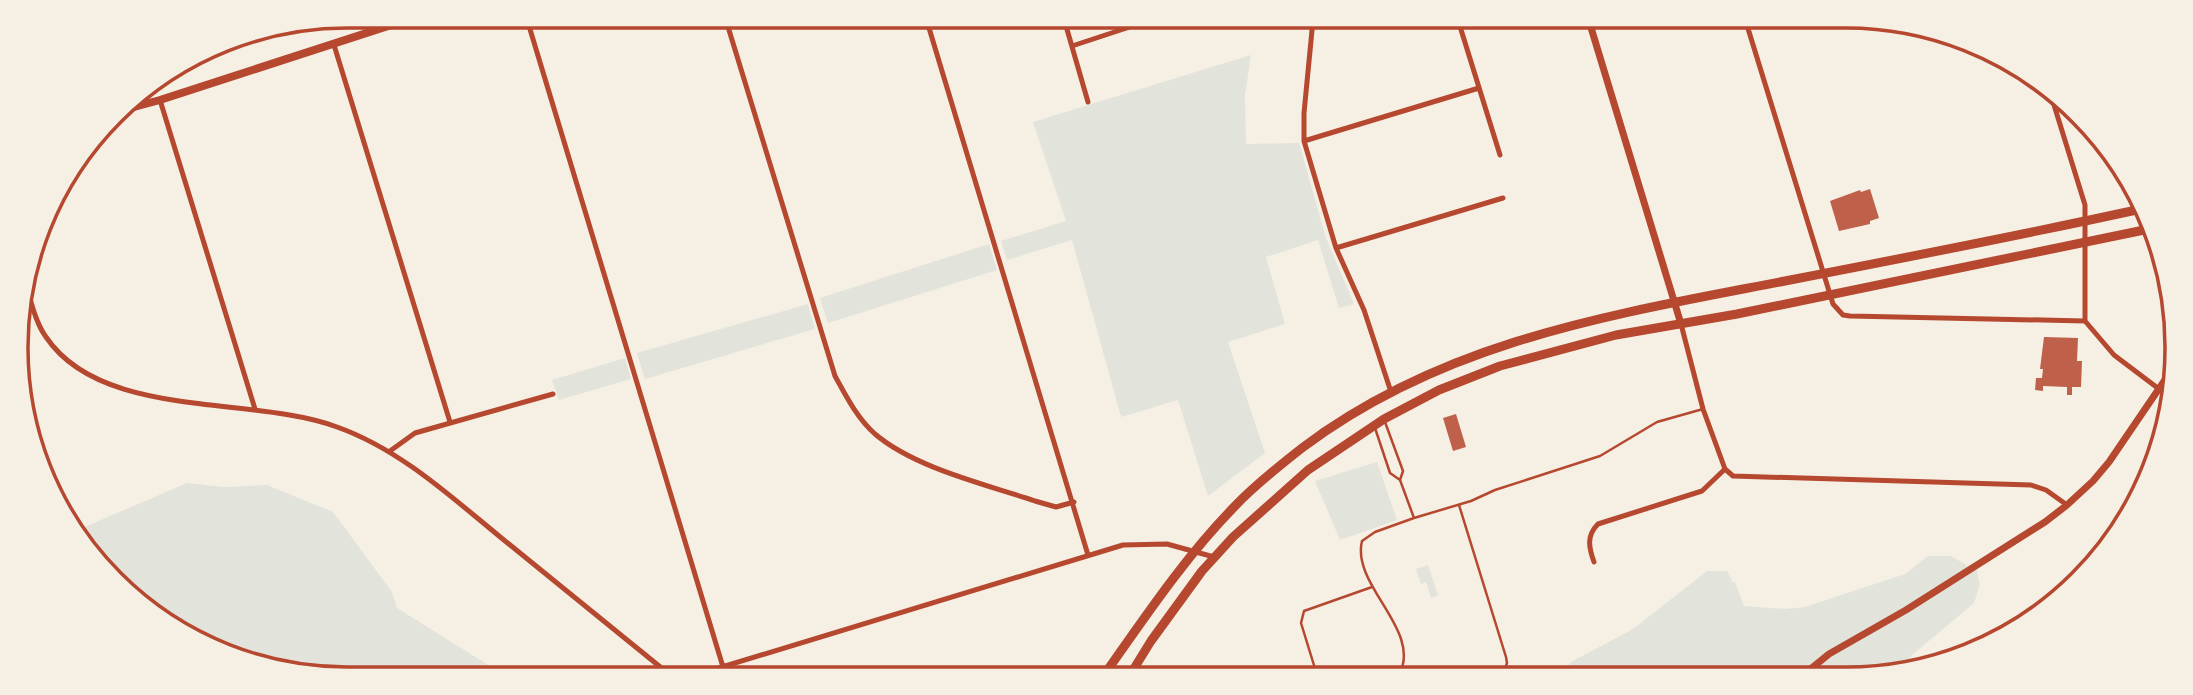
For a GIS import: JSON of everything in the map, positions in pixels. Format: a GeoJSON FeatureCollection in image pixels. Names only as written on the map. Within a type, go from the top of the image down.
{"type":"FeatureCollection","features":[{"type":"Feature","properties":{"kind":"main road"},"geometry":{"type":"LineString","coordinates":[[139,106],[384,28]]}},
{"type":"Feature","properties":{"kind":"main road"},"geometry":{"type":"LineString","coordinates":[[1110,667],[1194,551],[1234,507],[1296,454],[1341,421],[1448,364],[1539,334],[1675,302],[2134,210]]}},
{"type":"Feature","properties":{"kind":"main road"},"geometry":{"type":"LineString","coordinates":[[1135,667],[1151,640],[1214,557],[1308,470],[1384,419],[1439,390],[1500,366],[1616,335],[1831,295],[2143,230]]}},
{"type":"Feature","properties":{"kind":"street"},"geometry":{"type":"LineString","coordinates":[[530,28],[723,667],[1123,545],[1167,544],[1214,557]]}},
{"type":"Feature","properties":{"kind":"street"},"geometry":{"type":"LineString","coordinates":[[728,28],[835,376],[853,408],[874,432],[902,454],[1035,501],[1056,506],[1074,502]]}},
{"type":"Feature","properties":{"kind":"street"},"geometry":{"type":"LineString","coordinates":[[929,28],[1088,555]]}},
{"type":"Feature","properties":{"kind":"street"},"geometry":{"type":"LineString","coordinates":[[1067,28],[1088,102]]}},
{"type":"Feature","properties":{"kind":"street"},"geometry":{"type":"LineString","coordinates":[[1072,46],[1127,28]]}},
{"type":"Feature","properties":{"kind":"street"},"geometry":{"type":"LineString","coordinates":[[1311,28],[1304,141],[1336,248],[1364,310],[1391,392]]}},
{"type":"Feature","properties":{"kind":"street"},"geometry":{"type":"LineString","coordinates":[[1460,28],[1500,155]]}},
{"type":"Feature","properties":{"kind":"street"},"geometry":{"type":"LineString","coordinates":[[1591,28],[1675,302],[1703,409],[1725,469],[1733,476],[2031,485],[2046,490],[2067,505]]}},
{"type":"Feature","properties":{"kind":"street"},"geometry":{"type":"LineString","coordinates":[[1748,28],[1835,309],[1850,316],[2085,321]]}},
{"type":"Feature","properties":{"kind":"street"},"geometry":{"type":"LineString","coordinates":[[334,45],[450,422]]}},
{"type":"Feature","properties":{"kind":"street"},"geometry":{"type":"LineString","coordinates":[[1304,141],[1479,88]]}},
{"type":"Feature","properties":{"kind":"street"},"geometry":{"type":"LineString","coordinates":[[160,100],[255,409]]}},
{"type":"Feature","properties":{"kind":"street"},"geometry":{"type":"LineString","coordinates":[[2054,106],[2084,202],[2085,321],[2114,355],[2159,390]]}},
{"type":"Feature","properties":{"kind":"street"},"geometry":{"type":"LineString","coordinates":[[1336,248],[1503,198]]}},
{"type":"Feature","properties":{"kind":"street"},"geometry":{"type":"LineString","coordinates":[[32,301],[45,337],[67,360],[90,376],[118,388],[255,409],[336,426],[390,451],[447,493],[656,667]]}},
{"type":"Feature","properties":{"kind":"street"},"geometry":{"type":"LineString","coordinates":[[1813,667],[1829,654],[1906,610],[2045,522],[2067,505],[2109,463],[2162,385]]}},
{"type":"Feature","properties":{"kind":"street"},"geometry":{"type":"LineString","coordinates":[[390,451],[415,433],[553,394]]}},
{"type":"Feature","properties":{"kind":"street"},"geometry":{"type":"LineString","coordinates":[[1594,562],[1590,538],[1598,524],[1702,491],[1725,469]]}},
{"type":"Feature","properties":{"kind":"lane"},"geometry":{"type":"LineString","coordinates":[[1402,667],[1404,653],[1395,623],[1371,587],[1362,557],[1362,541],[1376,532],[1414,518],[1600,456],[1657,422],[1703,409]]}},
{"type":"Feature","properties":{"kind":"lane"},"geometry":{"type":"LineString","coordinates":[[1384,419],[1403,471],[1400,480]]}},
{"type":"Feature","properties":{"kind":"lane"},"geometry":{"type":"LineString","coordinates":[[1374,426],[1390,473],[1400,480],[1414,518]]}},
{"type":"Feature","properties":{"kind":"lane"},"geometry":{"type":"LineString","coordinates":[[1459,505],[1506,657],[1506,667]]}},
{"type":"Feature","properties":{"kind":"lane"},"geometry":{"type":"LineString","coordinates":[[1315,667],[1301,623],[1304,611],[1371,587]]}},
{"type":"Feature","properties":{"kind":"shaded area"},"geometry":{"type":"Polygon","coordinates":[[[1251,55],[1245,95],[1246,144],[1299,143],[1326,238],[1354,304],[1339,308],[1318,240],[1266,257],[1285,324],[1228,342],[1265,453],[1208,496],[1178,400],[1121,417],[1072,240],[1007,260],[1001,241],[1066,221],[1033,122],[1251,55]]]}},
{"type":"Feature","properties":{"kind":"shaded area"},"geometry":{"type":"Polygon","coordinates":[[[989,244],[997,270],[828,323],[820,298],[989,244]]]}},
{"type":"Feature","properties":{"kind":"shaded area"},"geometry":{"type":"Polygon","coordinates":[[[808,304],[815,329],[645,379],[637,353],[808,304]]]}},
{"type":"Feature","properties":{"kind":"shaded area"},"geometry":{"type":"Polygon","coordinates":[[[625,358],[631,379],[559,400],[552,380],[625,358]]]}},
{"type":"Feature","properties":{"kind":"shaded area"},"geometry":{"type":"Polygon","coordinates":[[[1377,462],[1397,520],[1340,540],[1315,481],[1377,462]]]}},
{"type":"Feature","properties":{"kind":"shaded area"},"geometry":{"type":"Polygon","coordinates":[[[187,483],[225,487],[267,485],[333,512],[392,592],[397,608],[491,667],[327,666],[285,661],[245,650],[206,634],[153,601],[107,558],[84,527],[187,483]]]}},
{"type":"Feature","properties":{"kind":"shaded area"},"geometry":{"type":"Polygon","coordinates":[[[1928,556],[1951,556],[1977,571],[1980,585],[1974,603],[1912,655],[1909,661],[1845,667],[1567,667],[1571,662],[1633,629],[1707,571],[1727,571],[1733,583],[1735,582],[1744,606],[1785,609],[1805,607],[1905,574],[1928,556]]]}},
{"type":"Feature","properties":{"kind":"shaded area"},"geometry":{"type":"Polygon","coordinates":[[[1428,565],[1438,595],[1431,598],[1426,582],[1421,584],[1416,569],[1428,565]]]}},
{"type":"Feature","properties":{"kind":"building"},"geometry":{"type":"Polygon","coordinates":[[[1870,189],[1879,218],[1870,221],[1870,224],[1839,231],[1830,201],[1870,189]]]}},
{"type":"Feature","properties":{"kind":"building"},"geometry":{"type":"Polygon","coordinates":[[[2044,337],[2078,338],[2077,361],[2082,361],[2081,387],[2072,387],[2072,395],[2067,395],[2067,387],[2043,386],[2043,391],[2035,390],[2036,378],[2042,378],[2043,369],[2040,369],[2044,337]]]}},
{"type":"Feature","properties":{"kind":"building"},"geometry":{"type":"Polygon","coordinates":[[[1456,414],[1466,447],[1453,451],[1443,418],[1456,414]]]}}]}
